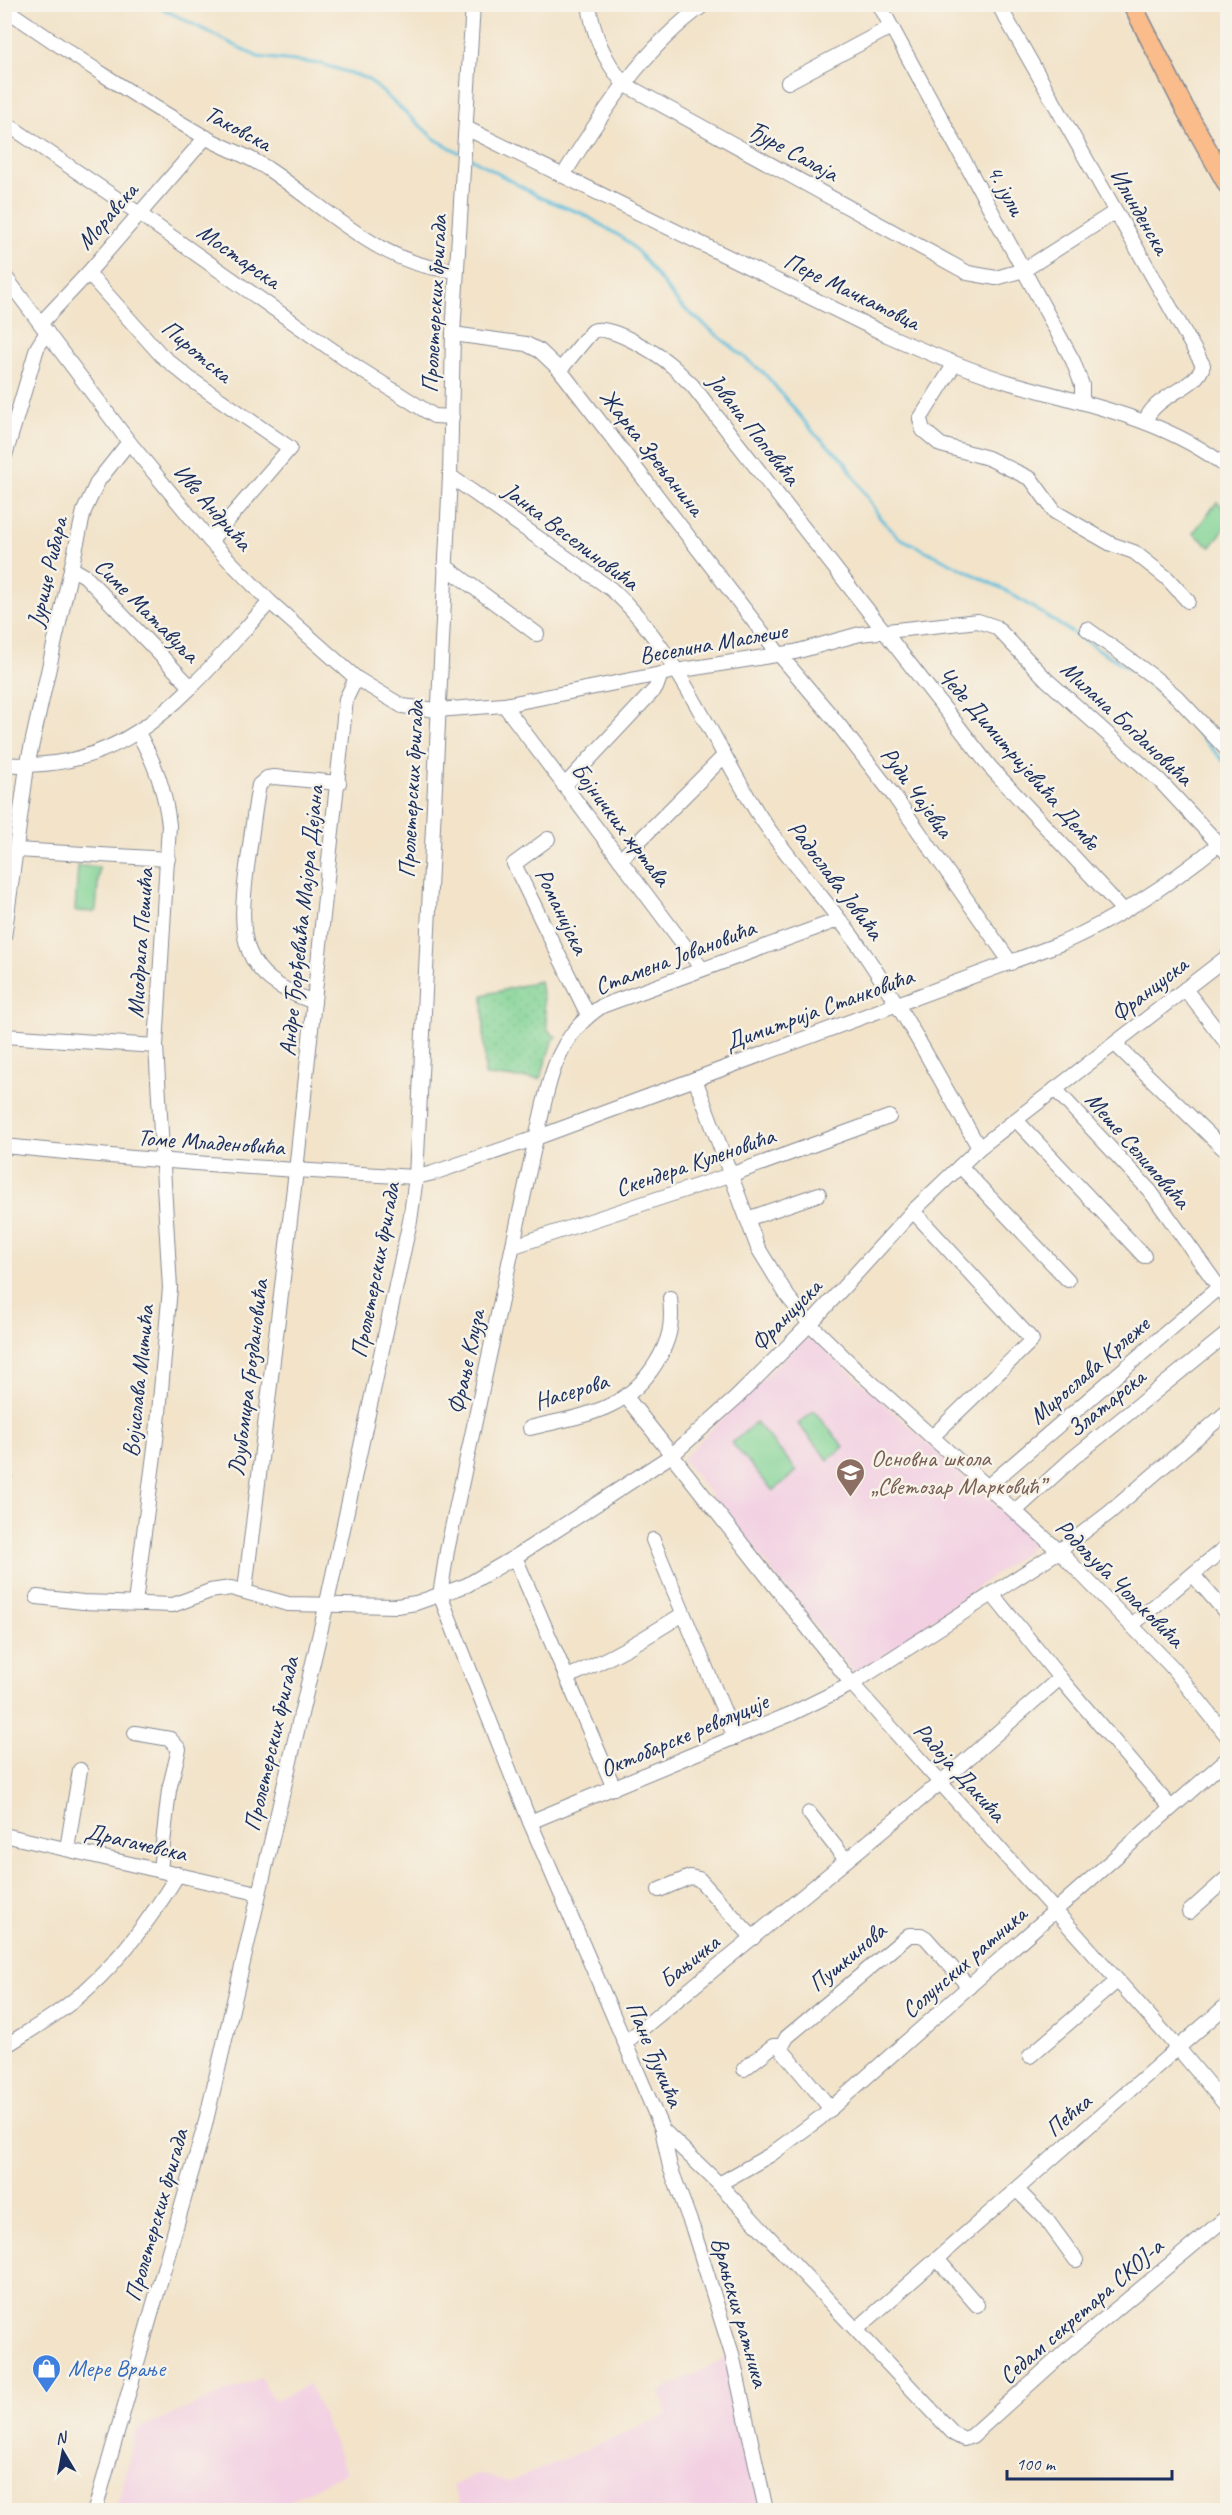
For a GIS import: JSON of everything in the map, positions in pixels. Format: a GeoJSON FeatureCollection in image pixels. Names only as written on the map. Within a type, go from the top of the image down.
{"type":"FeatureCollection","features":[{"type":"Feature","properties":{"kind":"main road"},"geometry":{"type":"LineString","coordinates":[[1132,4],[1227,186]]}},
{"type":"Feature","properties":{"kind":"street","name":"Пролетерских бригада"},"geometry":{"type":"LineString","coordinates":[[95,2511],[204,2125],[326,1606],[405,1245],[416,1177],[450,476],[453,334],[465,171],[472,4]]}},
{"type":"Feature","properties":{"kind":"street","name":"Ђуре Салаја"},"geometry":{"type":"LineString","coordinates":[[589,4],[598,42],[609,66],[624,84],[968,273],[996,278],[1024,270],[1115,212]]}},
{"type":"Feature","properties":{"kind":"street","name":"4. јули"},"geometry":{"type":"LineString","coordinates":[[879,4],[1080,376],[1082,402]]}},
{"type":"Feature","properties":{"kind":"street","name":"Илинденска"},"geometry":{"type":"LineString","coordinates":[[998,4],[1203,365],[1195,378],[1157,403],[1144,422]]}},
{"type":"Feature","properties":{"kind":"street"},"geometry":{"type":"LineString","coordinates":[[564,174],[624,84],[698,7]]}},
{"type":"Feature","properties":{"kind":"street","name":"Таковска"},"geometry":{"type":"LineString","coordinates":[[4,8],[107,78],[206,137],[267,168],[331,215],[382,248],[422,267],[457,270]]}},
{"type":"Feature","properties":{"kind":"street"},"geometry":{"type":"LineString","coordinates":[[788,82],[891,27]]}},
{"type":"Feature","properties":{"kind":"street","name":"Мостарска"},"geometry":{"type":"LineString","coordinates":[[4,122],[358,368],[434,416],[452,417]]}},
{"type":"Feature","properties":{"kind":"street","name":"Пере Мачкатовца"},"geometry":{"type":"LineString","coordinates":[[466,132],[564,174],[887,335],[954,365],[1144,422],[1186,441],[1227,468]]}},
{"type":"Feature","properties":{"kind":"street","name":"Моравска"},"geometry":{"type":"LineString","coordinates":[[4,459],[44,327],[138,213],[206,137]]}},
{"type":"Feature","properties":{"kind":"street","name":"Пиротска"},"geometry":{"type":"LineString","coordinates":[[88,273],[161,355],[189,378],[290,448],[210,541]]}},
{"type":"Feature","properties":{"kind":"street","name":"Иве Андрића"},"geometry":{"type":"LineString","coordinates":[[4,275],[129,442],[210,541],[270,602],[356,678],[402,706],[437,710]]}},
{"type":"Feature","properties":{"kind":"street","name":"Јована Поповића"},"geometry":{"type":"LineString","coordinates":[[560,370],[590,333],[598,330],[608,331],[633,342],[672,365],[692,386],[884,632]]}},
{"type":"Feature","properties":{"kind":"street","name":"Жарка Зрењанина"},"geometry":{"type":"LineString","coordinates":[[453,334],[526,344],[540,351],[560,370],[779,654]]}},
{"type":"Feature","properties":{"kind":"street"},"geometry":{"type":"LineString","coordinates":[[954,365],[920,419],[923,430],[928,436],[941,445],[988,458],[1030,479],[1055,512],[1111,544],[1134,552],[1167,578],[1188,601]]}},
{"type":"Feature","properties":{"kind":"street","name":"Јурице Рибара"},"geometry":{"type":"LineString","coordinates":[[4,937],[27,766],[84,511],[98,481],[129,442]]}},
{"type":"Feature","properties":{"kind":"street","name":"Јанка Веселиновића"},"geometry":{"type":"LineString","coordinates":[[450,476],[623,599],[676,671]]}},
{"type":"Feature","properties":{"kind":"street"},"geometry":{"type":"LineString","coordinates":[[445,566],[537,634]]}},
{"type":"Feature","properties":{"kind":"street","name":"Симе Матавуља"},"geometry":{"type":"LineString","coordinates":[[70,568],[85,576],[190,686]]}},
{"type":"Feature","properties":{"kind":"street"},"geometry":{"type":"LineString","coordinates":[[4,764],[55,765],[95,754],[138,733],[167,711],[270,602]]}},
{"type":"Feature","properties":{"kind":"street","name":"Веселина Маслеше"},"geometry":{"type":"LineString","coordinates":[[437,710],[504,705],[676,671],[815,648],[861,634],[923,625],[978,621],[996,627]]}},
{"type":"Feature","properties":{"kind":"street","name":"Милана Богдановића"},"geometry":{"type":"LineString","coordinates":[[996,627],[1047,680],[1160,781],[1223,849]]}},
{"type":"Feature","properties":{"kind":"street"},"geometry":{"type":"LineString","coordinates":[[1087,629],[1155,678],[1177,697],[1227,751]]}},
{"type":"Feature","properties":{"kind":"street","name":"Чеде Димитријевића Дембе"},"geometry":{"type":"LineString","coordinates":[[884,632],[990,767],[1124,911]]}},
{"type":"Feature","properties":{"kind":"street","name":"Руди Чајевца"},"geometry":{"type":"LineString","coordinates":[[779,654],[839,725],[894,796],[1011,963]]}},
{"type":"Feature","properties":{"kind":"street","name":"Радослава Јовића"},"geometry":{"type":"LineString","coordinates":[[676,671],[758,814],[838,920],[898,1005],[979,1148]]}},
{"type":"Feature","properties":{"kind":"street"},"geometry":{"type":"LineString","coordinates":[[564,786],[656,688],[661,674]]}},
{"type":"Feature","properties":{"kind":"street","name":"Андре Ђорђевића Мајора Дејана"},"geometry":{"type":"LineString","coordinates":[[296,1171],[339,783],[346,699],[356,678]]}},
{"type":"Feature","properties":{"kind":"street","name":"Бојничких жртава"},"geometry":{"type":"LineString","coordinates":[[504,705],[702,969]]}},
{"type":"Feature","properties":{"kind":"street","name":"Миодрага Пешића"},"geometry":{"type":"LineString","coordinates":[[138,733],[159,772],[169,825],[156,1046],[162,1162]]}},
{"type":"Feature","properties":{"kind":"street"},"geometry":{"type":"LineString","coordinates":[[620,860],[724,756]]}},
{"type":"Feature","properties":{"kind":"street"},"geometry":{"type":"LineString","coordinates":[[314,1002],[288,991],[257,967],[245,940],[242,905],[259,785],[267,778],[274,777],[339,783]]}},
{"type":"Feature","properties":{"kind":"street","name":"Романијска"},"geometry":{"type":"LineString","coordinates":[[548,839],[514,864],[588,1015]]}},
{"type":"Feature","properties":{"kind":"street","name":"Димитрија Станковића"},"geometry":{"type":"LineString","coordinates":[[416,1177],[536,1138],[1011,963],[1103,925],[1179,874],[1223,849]]}},
{"type":"Feature","properties":{"kind":"street"},"geometry":{"type":"LineString","coordinates":[[17,850],[168,859]]}},
{"type":"Feature","properties":{"kind":"street","name":"Стамена Јовановића"},"geometry":{"type":"LineString","coordinates":[[536,1138],[551,1074],[559,1053],[565,1041],[588,1015],[602,1006],[838,920]]}},
{"type":"Feature","properties":{"kind":"street","name":"Француска"},"geometry":{"type":"LineString","coordinates":[[245,1590],[274,1602],[326,1606],[397,1606],[440,1595],[467,1585],[515,1557],[672,1455],[736,1398],[810,1324],[913,1211],[979,1148],[1227,956]]}},
{"type":"Feature","properties":{"kind":"street"},"geometry":{"type":"LineString","coordinates":[[1185,989],[1227,1045]]}},
{"type":"Feature","properties":{"kind":"street"},"geometry":{"type":"LineString","coordinates":[[4,1036],[156,1046]]}},
{"type":"Feature","properties":{"kind":"street"},"geometry":{"type":"LineString","coordinates":[[1114,1044],[1227,1153]]}},
{"type":"Feature","properties":{"kind":"street","name":"Родољуба Чолаковића"},"geometry":{"type":"LineString","coordinates":[[695,1079],[758,1248],[770,1270],[810,1324],[1059,1551],[1133,1624],[1171,1666],[1227,1737]]}},
{"type":"Feature","properties":{"kind":"street","name":"Меше Селимовића"},"geometry":{"type":"LineString","coordinates":[[1055,1089],[1150,1191],[1227,1300]]}},
{"type":"Feature","properties":{"kind":"street","name":"Скендера Куленовића"},"geometry":{"type":"LineString","coordinates":[[514,1246],[730,1174],[889,1117]]}},
{"type":"Feature","properties":{"kind":"street"},"geometry":{"type":"LineString","coordinates":[[1016,1120],[1144,1256]]}},
{"type":"Feature","properties":{"kind":"street","name":"Фрање Клуза"},"geometry":{"type":"LineString","coordinates":[[440,1595],[447,1551],[536,1138]]}},
{"type":"Feature","properties":{"kind":"street","name":"Томе Младеновића"},"geometry":{"type":"LineString","coordinates":[[4,1146],[162,1162],[416,1177]]}},
{"type":"Feature","properties":{"kind":"street","name":"Војислава Митића"},"geometry":{"type":"LineString","coordinates":[[135,1603],[158,1424],[170,1288],[162,1162]]}},
{"type":"Feature","properties":{"kind":"street"},"geometry":{"type":"LineString","coordinates":[[960,1166],[1068,1280]]}},
{"type":"Feature","properties":{"kind":"street","name":"Љубомира Гроздановића"},"geometry":{"type":"LineString","coordinates":[[245,1590],[296,1171]]}},
{"type":"Feature","properties":{"kind":"street"},"geometry":{"type":"LineString","coordinates":[[747,1219],[819,1194]]}},
{"type":"Feature","properties":{"kind":"street"},"geometry":{"type":"LineString","coordinates":[[913,1211],[1032,1340],[932,1437]]}},
{"type":"Feature","properties":{"kind":"street","name":"Мирослава Крлеже"},"geometry":{"type":"LineString","coordinates":[[988,1486],[1218,1288]]}},
{"type":"Feature","properties":{"kind":"street","name":"Насерова"},"geometry":{"type":"LineString","coordinates":[[530,1428],[587,1413],[627,1398],[648,1377],[667,1345],[672,1319],[670,1298]]}},
{"type":"Feature","properties":{"kind":"street","name":"Златарска"},"geometry":{"type":"LineString","coordinates":[[1015,1511],[1073,1458],[1227,1333]]}},
{"type":"Feature","properties":{"kind":"street","name":"Насерова"},"geometry":{"type":"LineString","coordinates":[[627,1398],[672,1455]]}},
{"type":"Feature","properties":{"kind":"street"},"geometry":{"type":"LineString","coordinates":[[1059,1551],[1109,1513],[1227,1411]]}},
{"type":"Feature","properties":{"kind":"street","name":"Радоја Дакића"},"geometry":{"type":"LineString","coordinates":[[672,1455],[852,1684],[1178,2048],[1227,2108]]}},
{"type":"Feature","properties":{"kind":"street"},"geometry":{"type":"LineString","coordinates":[[4,1466],[5,1475]]}},
{"type":"Feature","properties":{"kind":"street"},"geometry":{"type":"LineString","coordinates":[[652,1540],[735,1738]]}},
{"type":"Feature","properties":{"kind":"street"},"geometry":{"type":"LineString","coordinates":[[1133,1624],[1227,1545]]}},
{"type":"Feature","properties":{"kind":"street","name":"Октобарске револуције"},"geometry":{"type":"LineString","coordinates":[[530,1822],[791,1714],[852,1684],[1059,1551]]}},
{"type":"Feature","properties":{"kind":"street"},"geometry":{"type":"LineString","coordinates":[[515,1557],[614,1788]]}},
{"type":"Feature","properties":{"kind":"street"},"geometry":{"type":"LineString","coordinates":[[1193,1575],[1227,1615]]}},
{"type":"Feature","properties":{"kind":"street"},"geometry":{"type":"LineString","coordinates":[[37,1597],[83,1602],[173,1605],[210,1591],[231,1588],[245,1590]]}},
{"type":"Feature","properties":{"kind":"street"},"geometry":{"type":"LineString","coordinates":[[992,1593],[1060,1678],[1171,1808]]}},
{"type":"Feature","properties":{"kind":"street","name":"Пане Ђукића"},"geometry":{"type":"LineString","coordinates":[[440,1595],[530,1822],[662,2129],[719,2184],[954,2434],[964,2439]]}},
{"type":"Feature","properties":{"kind":"street"},"geometry":{"type":"LineString","coordinates":[[567,1677],[612,1658],[683,1614]]}},
{"type":"Feature","properties":{"kind":"street","name":"Бањичка"},"geometry":{"type":"LineString","coordinates":[[626,2042],[940,1783],[1060,1678]]}},
{"type":"Feature","properties":{"kind":"street"},"geometry":{"type":"LineString","coordinates":[[135,1733],[170,1739],[179,1749],[169,1790],[160,1870]]}},
{"type":"Feature","properties":{"kind":"street","name":"Солунских ратника"},"geometry":{"type":"LineString","coordinates":[[719,2184],[770,2155],[831,2109],[1056,1912],[1227,1758]]}},
{"type":"Feature","properties":{"kind":"street"},"geometry":{"type":"LineString","coordinates":[[67,1849],[80,1770]]}},
{"type":"Feature","properties":{"kind":"street"},"geometry":{"type":"LineString","coordinates":[[809,1813],[846,1860]]}},
{"type":"Feature","properties":{"kind":"street","name":"Драгачевска"},"geometry":{"type":"LineString","coordinates":[[4,1835],[257,1893]]}},
{"type":"Feature","properties":{"kind":"street"},"geometry":{"type":"LineString","coordinates":[[4,2047],[55,2014],[87,1989],[140,1930],[178,1874]]}},
{"type":"Feature","properties":{"kind":"street","name":"Бањичка"},"geometry":{"type":"LineString","coordinates":[[659,1890],[690,1877],[699,1879],[753,1938]]}},
{"type":"Feature","properties":{"kind":"street"},"geometry":{"type":"LineString","coordinates":[[1189,1912],[1227,1877]]}},
{"type":"Feature","properties":{"kind":"street","name":"Пушкинова"},"geometry":{"type":"LineString","coordinates":[[744,2069],[773,2046],[782,2046],[787,2037],[909,1935],[921,1935],[926,1938],[969,1987]]}},
{"type":"Feature","properties":{"kind":"street"},"geometry":{"type":"LineString","coordinates":[[1030,2056],[1117,1981]]}},
{"type":"Feature","properties":{"kind":"street","name":"Пећка"},"geometry":{"type":"LineString","coordinates":[[856,2329],[938,2260],[1227,2004]]}},
{"type":"Feature","properties":{"kind":"street"},"geometry":{"type":"LineString","coordinates":[[782,2046],[785,2055],[831,2109]]}},
{"type":"Feature","properties":{"kind":"street","name":"Врањских ратника"},"geometry":{"type":"LineString","coordinates":[[662,2129],[667,2157],[732,2354],[766,2511]]}},
{"type":"Feature","properties":{"kind":"street"},"geometry":{"type":"LineString","coordinates":[[667,2157],[675,2151],[686,2151]]}},
{"type":"Feature","properties":{"kind":"street"},"geometry":{"type":"LineString","coordinates":[[1017,2190],[1046,2219],[1076,2260]]}},
{"type":"Feature","properties":{"kind":"street","name":"Седам секретара СКОЈ-а"},"geometry":{"type":"LineString","coordinates":[[964,2439],[972,2436],[1066,2351],[1227,2216]]}},
{"type":"Feature","properties":{"kind":"street"},"geometry":{"type":"LineString","coordinates":[[938,2260],[977,2305]]}},
{"type":"Feature","properties":{"kind":"shaded area","name":"Основна школа „Светозар Марковић”"},"geometry":{"type":"Polygon","coordinates":[[[808,1339],[819,1344],[1028,1535],[1032,1543],[1028,1550],[856,1676],[682,1459],[799,1343],[808,1339]]]}},
{"type":"Feature","properties":{"kind":"shaded area"},"geometry":{"type":"Polygon","coordinates":[[[732,2354],[766,2510],[463,2510],[452,2486],[477,2474],[509,2482],[668,2415],[660,2392],[732,2354]]]}},
{"type":"Feature","properties":{"kind":"shaded area"},"geometry":{"type":"Polygon","coordinates":[[[260,2378],[275,2401],[310,2384],[346,2472],[271,2510],[116,2510],[137,2429],[260,2378]]]}},
{"type":"Feature","properties":{"kind":"green space"},"geometry":{"type":"Polygon","coordinates":[[[1217,502],[1227,510],[1227,525],[1211,547],[1193,533],[1217,502]]]}},
{"type":"Feature","properties":{"kind":"green space"},"geometry":{"type":"Polygon","coordinates":[[[78,866],[99,867],[96,912],[75,911],[78,866]]]}},
{"type":"Feature","properties":{"kind":"green space"},"geometry":{"type":"Polygon","coordinates":[[[540,981],[548,1030],[556,1037],[552,1042],[540,1079],[485,1076],[483,995],[540,981]]]}},
{"type":"Feature","properties":{"kind":"green space"},"geometry":{"type":"Polygon","coordinates":[[[814,1411],[844,1447],[828,1460],[798,1424],[814,1411]]]}},
{"type":"Feature","properties":{"kind":"green space"},"geometry":{"type":"Polygon","coordinates":[[[756,1422],[797,1471],[773,1491],[732,1443],[756,1422]]]}},
{"type":"Feature","properties":{"kind":"waterway"},"geometry":{"type":"LineString","coordinates":[[153,4],[258,57],[322,64],[368,79],[435,139],[460,153]]}},
{"type":"Feature","properties":{"kind":"waterway"},"geometry":{"type":"LineString","coordinates":[[469,157],[541,198],[583,214],[623,238],[638,252],[680,305],[765,374],[815,434],[844,460],[880,518],[898,537],[1005,590],[1136,673],[1168,701],[1228,766]]}},
{"type":"Feature","properties":{"kind":"place","name":"Основна школа „Светозар Марковић”"},"geometry":{"type":"Point","coordinates":[850,1498]}},
{"type":"Feature","properties":{"kind":"place","name":"Мере Врање"},"geometry":{"type":"Point","coordinates":[47,2394]}}]}
